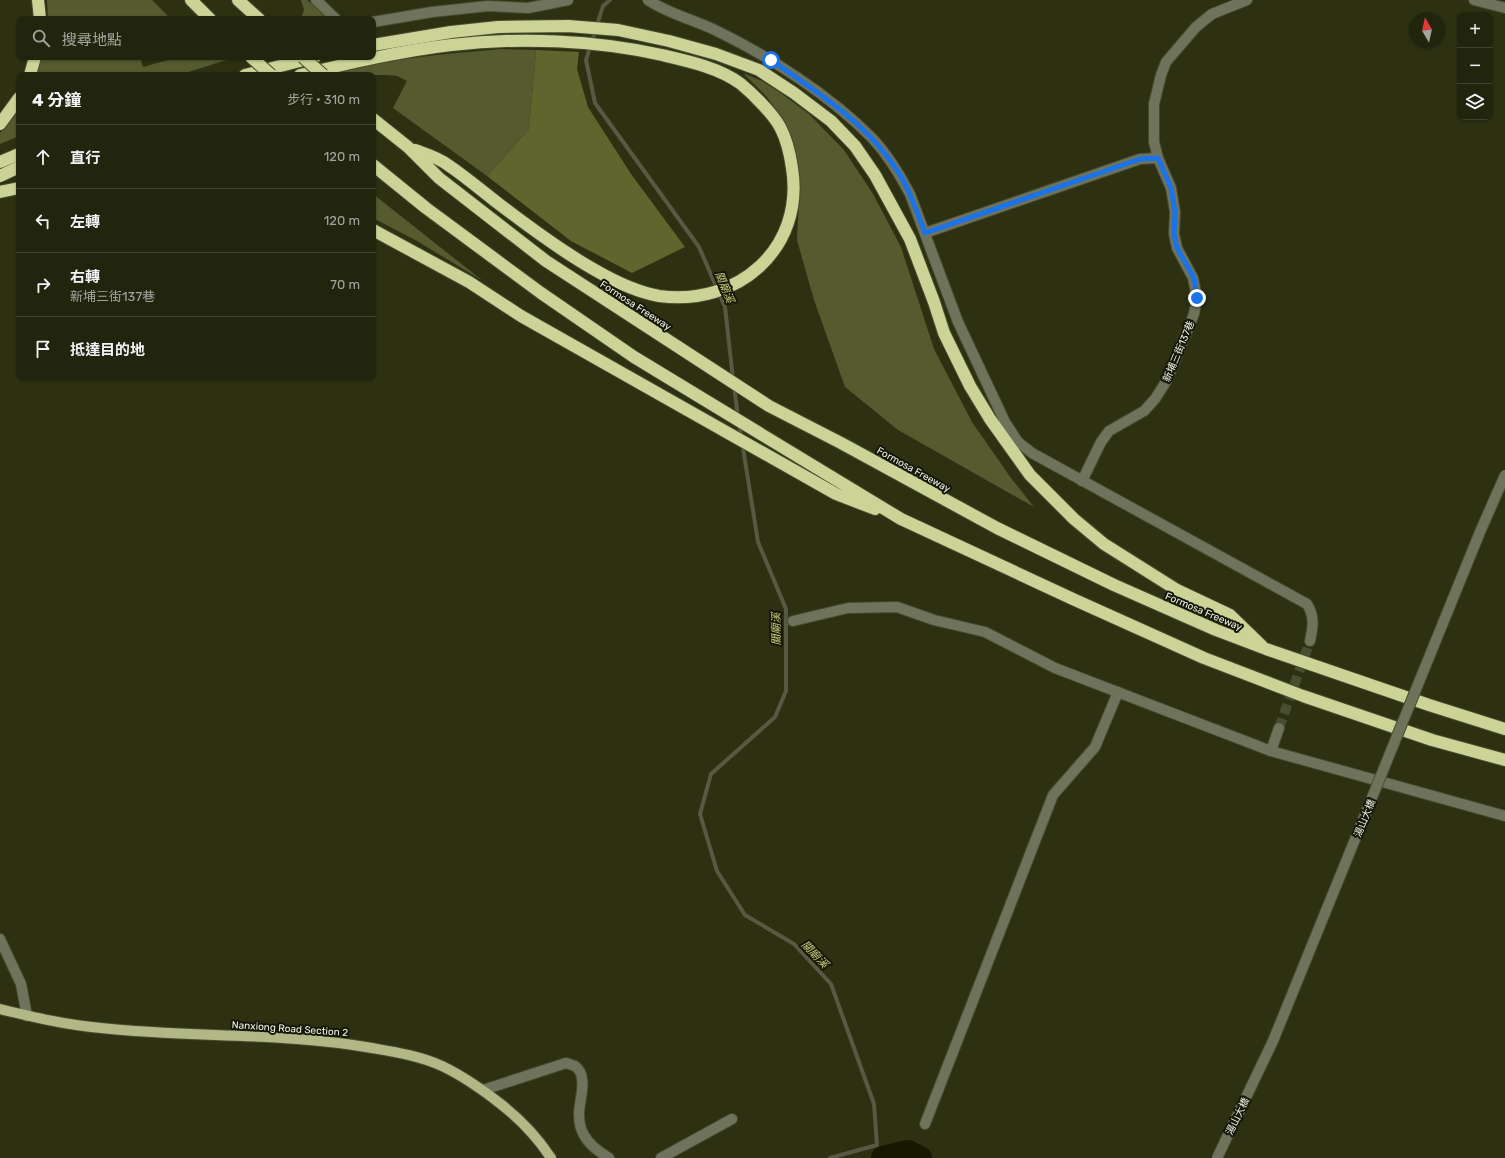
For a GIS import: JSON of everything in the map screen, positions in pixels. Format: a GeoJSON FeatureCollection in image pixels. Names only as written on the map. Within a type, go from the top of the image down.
{"type":"FeatureCollection","features":[{"type":"Feature","properties":{"kind":"highway"},"geometry":{"type":"LineString","coordinates":[[38,0],[40,16]]}},
{"type":"Feature","properties":{"kind":"highway"},"geometry":{"type":"LineString","coordinates":[[191,0],[207,16]]}},
{"type":"Feature","properties":{"kind":"highway"},"geometry":{"type":"LineString","coordinates":[[238,0],[255,16]]}},
{"type":"Feature","properties":{"kind":"highway"},"geometry":{"type":"LineString","coordinates":[[376,44],[451,32],[498,27],[568,26],[618,30],[669,41],[716,54],[758,70],[794,93],[831,121],[855,146],[875,175],[910,238],[944,333],[970,386],[990,419],[1030,475],[1074,519],[1104,544],[1177,590],[1230,615],[1266,649]]}},
{"type":"Feature","properties":{"kind":"highway"},"geometry":{"type":"LineString","coordinates":[[376,58],[451,45],[502,42],[559,42],[612,46],[639,50],[707,67],[739,83],[760,102],[780,126],[789,150],[794,180],[793,205],[787,227],[774,251],[759,268],[739,281],[717,291],[690,296],[658,296],[608,278],[574,258],[446,164],[408,147]]}},
{"type":"Feature","properties":{"kind":"highway"},"geometry":{"type":"LineString","coordinates":[[31,72],[34,60]]}},
{"type":"Feature","properties":{"kind":"highway"},"geometry":{"type":"LineString","coordinates":[[254,60],[268,72]]}},
{"type":"Feature","properties":{"kind":"highway"},"geometry":{"type":"LineString","coordinates":[[256,72],[303,60]]}},
{"type":"Feature","properties":{"kind":"highway"},"geometry":{"type":"LineString","coordinates":[[306,60],[320,72]]}},
{"type":"Feature","properties":{"kind":"highway"},"geometry":{"type":"LineString","coordinates":[[312,72],[364,60]]}},
{"type":"Feature","properties":{"kind":"highway"},"geometry":{"type":"LineString","coordinates":[[0,124],[16,102]]}},
{"type":"Feature","properties":{"kind":"highway","name":"Formosa Freeway"},"geometry":{"type":"LineString","coordinates":[[376,121],[408,147],[440,178],[546,261],[769,406],[841,443],[997,528],[1114,585],[1216,630],[1266,649],[1429,705],[1505,729]]}},
{"type":"Feature","properties":{"kind":"highway"},"geometry":{"type":"LineString","coordinates":[[0,162],[16,155]]}},
{"type":"Feature","properties":{"kind":"highway"},"geometry":{"type":"LineString","coordinates":[[376,167],[426,208],[522,279],[634,357],[841,481],[901,519]]}},
{"type":"Feature","properties":{"kind":"highway"},"geometry":{"type":"LineString","coordinates":[[0,176],[16,168]]}},
{"type":"Feature","properties":{"kind":"highway"},"geometry":{"type":"LineString","coordinates":[[0,192],[16,189]]}},
{"type":"Feature","properties":{"kind":"highway"},"geometry":{"type":"LineString","coordinates":[[376,232],[469,282],[521,316],[836,494],[901,519],[1067,597],[1204,658],[1303,696],[1425,737],[1505,760]]}},
{"type":"Feature","properties":{"kind":"main road","name":"Nanxiong Road Section 2"},"geometry":{"type":"LineString","coordinates":[[0,1009],[60,1023],[101,1028],[304,1039],[349,1044],[402,1053],[441,1066],[483,1090],[520,1120],[549,1154]]}},
{"type":"Feature","properties":{"kind":"street"},"geometry":{"type":"LineString","coordinates":[[316,0],[333,16]]}},
{"type":"Feature","properties":{"kind":"street"},"geometry":{"type":"LineString","coordinates":[[376,21],[432,12],[488,6],[528,8],[568,0]]}},
{"type":"Feature","properties":{"kind":"street"},"geometry":{"type":"LineString","coordinates":[[648,0],[716,30],[771,60],[839,108],[874,140],[902,179],[910,194],[958,322],[1005,422],[1018,442],[1032,454],[1307,604],[1312,612],[1313,626],[1310,641]]}},
{"type":"Feature","properties":{"kind":"street","name":"新埔三街137巷"},"geometry":{"type":"LineString","coordinates":[[1082,481],[1100,442],[1109,431],[1144,411],[1155,399],[1167,380],[1194,314],[1197,298],[1194,278],[1177,248],[1174,234],[1175,212],[1171,188],[1158,158],[1154,142],[1154,104],[1166,62],[1196,27],[1212,14],[1247,0]]}},
{"type":"Feature","properties":{"kind":"street"},"geometry":{"type":"LineString","coordinates":[[1474,0],[1505,8]]}},
{"type":"Feature","properties":{"kind":"street"},"geometry":{"type":"LineString","coordinates":[[925,233],[1140,159],[1158,158]]}},
{"type":"Feature","properties":{"kind":"street","name":"湯山大橋"},"geometry":{"type":"LineString","coordinates":[[1217,1158],[1273,1041],[1474,547],[1505,475]]}},
{"type":"Feature","properties":{"kind":"street"},"geometry":{"type":"LineString","coordinates":[[793,621],[848,608],[897,607],[934,620],[985,632],[1055,668],[1271,751],[1505,816]]}},
{"type":"Feature","properties":{"kind":"street"},"geometry":{"type":"LineString","coordinates":[[925,1124],[1053,795],[1095,747],[1118,692]]}},
{"type":"Feature","properties":{"kind":"street"},"geometry":{"type":"LineString","coordinates":[[1271,751],[1279,728]]}},
{"type":"Feature","properties":{"kind":"street"},"geometry":{"type":"LineString","coordinates":[[0,939],[21,984],[27,1016]]}},
{"type":"Feature","properties":{"kind":"street"},"geometry":{"type":"LineString","coordinates":[[483,1090],[566,1063],[575,1067],[582,1075],[579,1114],[580,1127],[584,1136],[593,1147],[608,1158]]}},
{"type":"Feature","properties":{"kind":"street"},"geometry":{"type":"LineString","coordinates":[[661,1158],[732,1119]]}},
{"type":"Feature","properties":{"kind":"green space"},"geometry":{"type":"Polygon","coordinates":[[[47,0],[152,0],[168,16],[48,16],[47,0]]]}},
{"type":"Feature","properties":{"kind":"green space"},"geometry":{"type":"Polygon","coordinates":[[[301,0],[307,0],[326,16],[302,16],[304,10],[301,0]]]}},
{"type":"Feature","properties":{"kind":"green space"},"geometry":{"type":"Polygon","coordinates":[[[502,49],[536,50],[529,129],[487,176],[393,108],[407,81],[397,76],[376,75],[376,72],[334,72],[389,61],[434,55],[502,49]]]}},
{"type":"Feature","properties":{"kind":"green space"},"geometry":{"type":"Polygon","coordinates":[[[536,50],[579,52],[577,69],[588,107],[631,174],[685,247],[632,273],[571,241],[487,176],[529,129],[536,50]]]}},
{"type":"Feature","properties":{"kind":"green space"},"geometry":{"type":"Polygon","coordinates":[[[41,60],[141,60],[143,67],[168,60],[226,60],[188,72],[37,72],[41,60]]]}},
{"type":"Feature","properties":{"kind":"green space"},"geometry":{"type":"Polygon","coordinates":[[[743,73],[762,81],[809,114],[844,150],[873,194],[901,247],[934,349],[972,422],[1011,478],[1034,507],[898,430],[845,387],[814,300],[797,240],[800,180],[794,150],[784,121],[767,97],[743,73]]]}},
{"type":"Feature","properties":{"kind":"green space"},"geometry":{"type":"Polygon","coordinates":[[[16,113],[16,137],[0,144],[0,133],[16,113]]]}},
{"type":"Feature","properties":{"kind":"green space"},"geometry":{"type":"Polygon","coordinates":[[[376,196],[483,281],[417,241],[376,220],[376,196]]]}},
{"type":"Feature","properties":{"kind":"waterway","name":"關廟溪"},"geometry":{"type":"LineString","coordinates":[[610,0],[603,6],[586,60],[595,103],[699,247],[725,307],[733,379]]}},
{"type":"Feature","properties":{"kind":"waterway","name":"關廟溪"},"geometry":{"type":"LineString","coordinates":[[734,386],[738,417]]}},
{"type":"Feature","properties":{"kind":"waterway","name":"關廟溪"},"geometry":{"type":"LineString","coordinates":[[739,423],[758,542],[786,609],[786,691],[775,717],[711,774],[700,814],[717,871],[745,915],[794,944],[831,984],[874,1104],[877,1145],[830,1158]]}},
{"type":"Feature","properties":{"kind":"waterway"},"geometry":{"type":"LineString","coordinates":[[883,1158],[908,1152],[920,1158]]}},
{"type":"Feature","properties":{"kind":"tunnel"},"geometry":{"type":"LineString","coordinates":[[1279,728],[1310,641]]}},
{"type":"Feature","properties":{"kind":"route"},"geometry":{"type":"LineString","coordinates":[[771,60],[839,108],[874,140],[902,179],[910,194],[925,233],[1140,159],[1158,158],[1171,188],[1175,212],[1174,234],[1177,248],[1194,278],[1197,298]]}}]}
